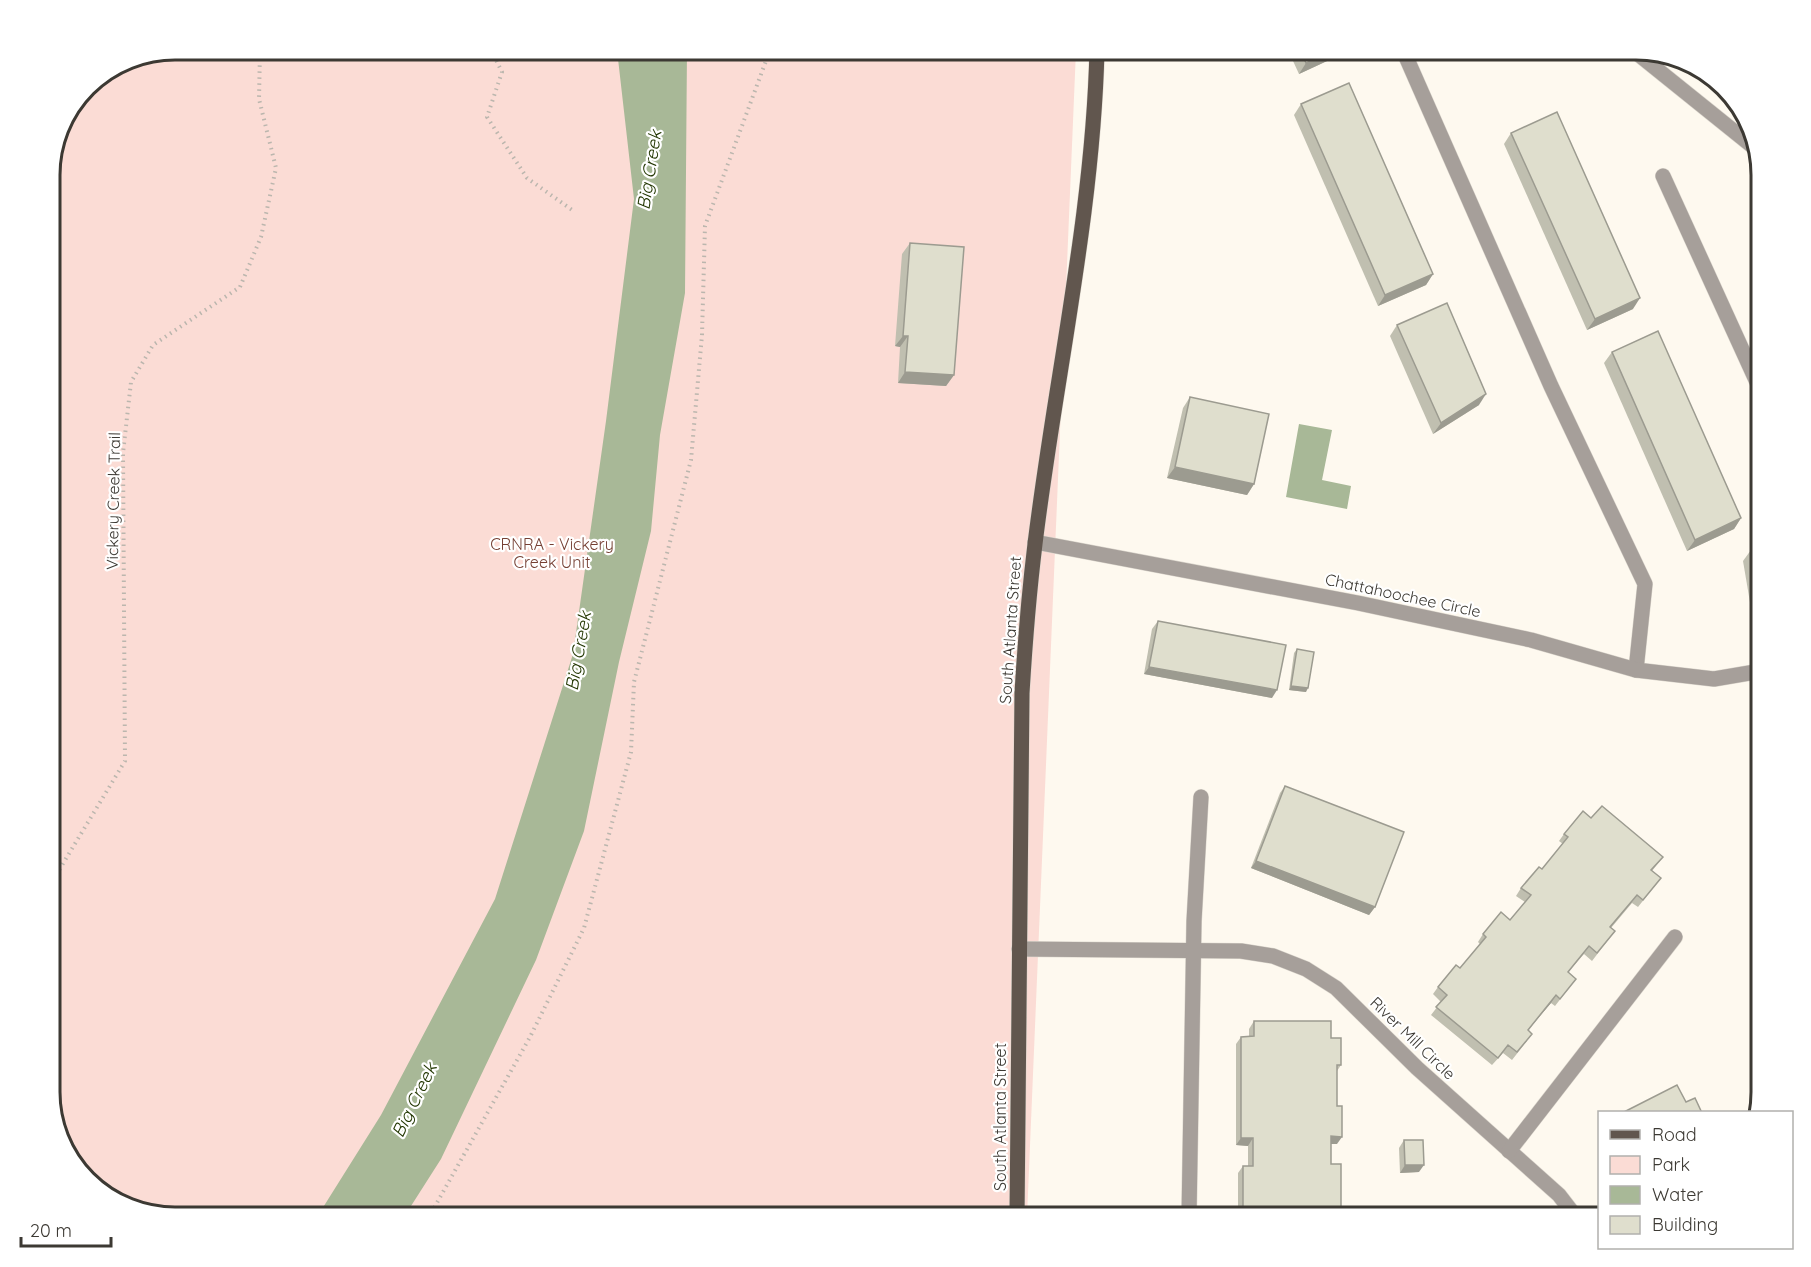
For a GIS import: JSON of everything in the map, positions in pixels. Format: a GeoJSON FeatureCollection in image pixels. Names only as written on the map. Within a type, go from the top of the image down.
{"type":"FeatureCollection","features":[{"type":"Feature","properties":{"kind":"main road","name":"South Atlanta Street"},"geometry":{"type":"LineString","coordinates":[[1017,1207],[1022,693],[1026,617],[1035,542],[1083,222],[1096,60]]}},
{"type":"Feature","properties":{"kind":"street"},"geometry":{"type":"LineString","coordinates":[[1407,60],[1551,386],[1645,584],[1636,670]]}},
{"type":"Feature","properties":{"kind":"street"},"geometry":{"type":"LineString","coordinates":[[1646,61],[1745,140]]}},
{"type":"Feature","properties":{"kind":"street"},"geometry":{"type":"LineString","coordinates":[[1663,176],[1751,369]]}},
{"type":"Feature","properties":{"kind":"street","name":"Chattahoochee Circle"},"geometry":{"type":"LineString","coordinates":[[1035,542],[1358,603],[1531,640],[1636,670],[1714,678],[1751,672]]}},
{"type":"Feature","properties":{"kind":"street"},"geometry":{"type":"LineString","coordinates":[[1189,1207],[1193,950],[1201,797]]}},
{"type":"Feature","properties":{"kind":"street"},"geometry":{"type":"LineString","coordinates":[[1509,1151],[1676,937]]}},
{"type":"Feature","properties":{"kind":"street","name":"River Mill Circle"},"geometry":{"type":"LineString","coordinates":[[1019,949],[1241,951],[1273,956],[1306,969],[1336,988],[1417,1068],[1559,1195],[1568,1207]]}},
{"type":"Feature","properties":{"kind":"path","name":"Vickery Creek Trail"},"geometry":{"type":"LineString","coordinates":[[60,868],[125,761],[123,453],[131,382],[153,345],[240,287],[261,237],[276,168],[259,99],[260,60]]}},
{"type":"Feature","properties":{"kind":"path"},"geometry":{"type":"LineString","coordinates":[[496,60],[502,72],[488,117],[526,178],[575,212]]}},
{"type":"Feature","properties":{"kind":"path"},"geometry":{"type":"LineString","coordinates":[[435,1207],[530,1037],[584,928],[630,752],[634,682],[691,460],[702,335],[705,226],[766,60]]}},
{"type":"Feature","properties":{"kind":"green space","name":"CRNRA - Vickery Creek Unit"},"geometry":{"type":"Polygon","coordinates":[[[167,60],[1076,60],[1027,1207],[175,1207],[138,1201],[111,1188],[99,1179],[75,1150],[66,1129],[60,1100],[60,167],[66,138],[75,117],[84,105],[99,88],[117,75],[138,66],[167,60]]]}},
{"type":"Feature","properties":{"kind":"water","name":"Big Creek"},"geometry":{"type":"Polygon","coordinates":[[[618,60],[687,60],[685,293],[660,435],[651,531],[619,662],[584,831],[536,960],[441,1159],[410,1207],[323,1207],[381,1115],[495,899],[573,654],[634,199],[618,60]]]}},
{"type":"Feature","properties":{"kind":"water"},"geometry":{"type":"Polygon","coordinates":[[[1299,424],[1332,430],[1322,480],[1351,486],[1347,509],[1286,497],[1299,424]]]}},
{"type":"Feature","properties":{"kind":"building"},"geometry":{"type":"Polygon","coordinates":[[[1349,83],[1433,274],[1385,295],[1301,104],[1349,83]]]}},
{"type":"Feature","properties":{"kind":"building"},"geometry":{"type":"Polygon","coordinates":[[[1557,112],[1640,298],[1595,319],[1511,133],[1557,112]]]}},
{"type":"Feature","properties":{"kind":"building"},"geometry":{"type":"Polygon","coordinates":[[[910,243],[964,247],[954,375],[905,372],[908,336],[903,336],[910,243]]]}},
{"type":"Feature","properties":{"kind":"building"},"geometry":{"type":"Polygon","coordinates":[[[1447,303],[1486,394],[1441,423],[1397,325],[1447,303]]]}},
{"type":"Feature","properties":{"kind":"building"},"geometry":{"type":"Polygon","coordinates":[[[1658,331],[1741,518],[1695,540],[1612,352],[1658,331]]]}},
{"type":"Feature","properties":{"kind":"building"},"geometry":{"type":"Polygon","coordinates":[[[1190,397],[1269,414],[1254,484],[1175,467],[1190,397]]]}},
{"type":"Feature","properties":{"kind":"building"},"geometry":{"type":"Polygon","coordinates":[[[1158,621],[1286,645],[1277,690],[1149,667],[1158,621]]]}},
{"type":"Feature","properties":{"kind":"building"},"geometry":{"type":"Polygon","coordinates":[[[1297,649],[1314,652],[1308,688],[1291,686],[1297,649]]]}},
{"type":"Feature","properties":{"kind":"building"},"geometry":{"type":"Polygon","coordinates":[[[1285,786],[1404,832],[1375,907],[1256,861],[1285,786]]]}},
{"type":"Feature","properties":{"kind":"building"},"geometry":{"type":"Polygon","coordinates":[[[1602,806],[1663,857],[1651,870],[1661,878],[1643,900],[1637,895],[1610,927],[1615,931],[1597,953],[1589,946],[1568,972],[1576,979],[1560,999],[1556,995],[1528,1030],[1532,1034],[1517,1052],[1508,1045],[1498,1058],[1436,1007],[1447,995],[1438,987],[1456,965],[1460,968],[1486,937],[1483,934],[1501,912],[1510,920],[1531,895],[1521,888],[1539,867],[1542,869],[1568,837],[1564,834],[1583,811],[1591,818],[1602,806]]]}},
{"type":"Feature","properties":{"kind":"building"},"geometry":{"type":"Polygon","coordinates":[[[1254,1021],[1331,1021],[1331,1038],[1341,1038],[1341,1065],[1337,1065],[1337,1106],[1342,1106],[1342,1137],[1331,1136],[1331,1164],[1341,1164],[1341,1207],[1243,1207],[1243,1166],[1253,1166],[1253,1138],[1241,1138],[1241,1037],[1254,1036],[1254,1021]]]}},
{"type":"Feature","properties":{"kind":"building"},"geometry":{"type":"Polygon","coordinates":[[[1677,1085],[1686,1102],[1695,1098],[1701,1111],[1626,1111],[1677,1085]]]}},
{"type":"Feature","properties":{"kind":"building"},"geometry":{"type":"Polygon","coordinates":[[[1404,1140],[1423,1140],[1424,1165],[1405,1165],[1404,1140]]]}}]}
